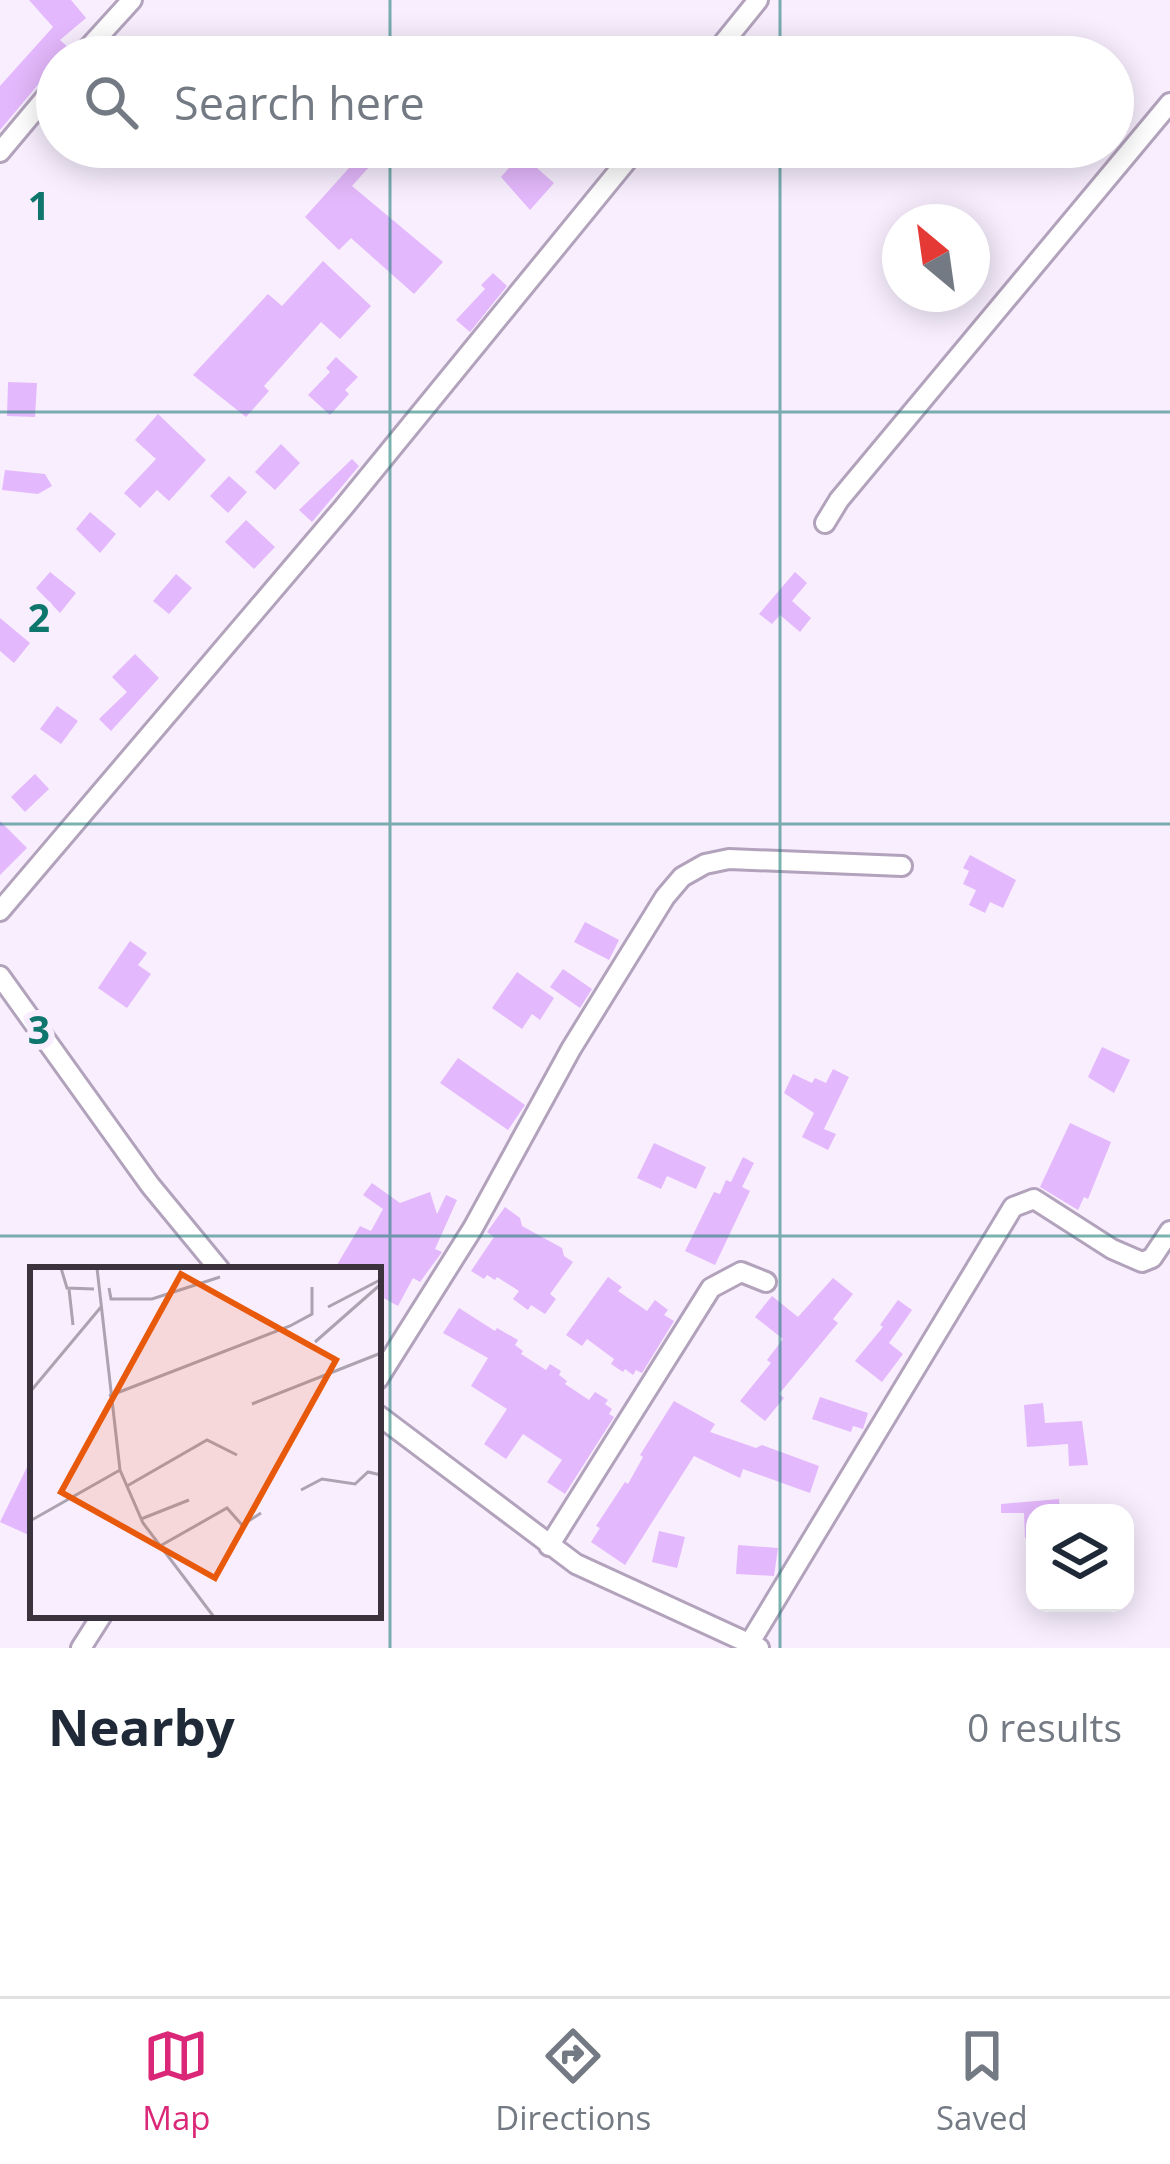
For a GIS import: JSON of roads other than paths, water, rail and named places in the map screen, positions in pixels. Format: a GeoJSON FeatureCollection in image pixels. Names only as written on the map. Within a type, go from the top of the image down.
{"type":"FeatureCollection","features":[{"type":"Feature","properties":{"kind":"street"},"geometry":{"type":"LineString","coordinates":[[99,36],[132,0]]}},
{"type":"Feature","properties":{"kind":"street"},"geometry":{"type":"LineString","coordinates":[[729,36],[758,0]]}},
{"type":"Feature","properties":{"kind":"street"},"geometry":{"type":"LineString","coordinates":[[1134,146],[1170,103]]}},
{"type":"Feature","properties":{"kind":"street"},"geometry":{"type":"LineString","coordinates":[[0,152],[36,109]]}},
{"type":"Feature","properties":{"kind":"street"},"geometry":{"type":"LineString","coordinates":[[0,911],[344,508],[621,168]]}},
{"type":"Feature","properties":{"kind":"street"},"geometry":{"type":"LineString","coordinates":[[825,523],[839,500],[1116,168]]}},
{"type":"Feature","properties":{"kind":"street"},"geometry":{"type":"LineString","coordinates":[[381,1374],[473,1228],[615,975],[682,877],[705,864],[729,859],[902,866]]}},
{"type":"Feature","properties":{"kind":"street"},"geometry":{"type":"LineString","coordinates":[[0,976],[150,1185],[218,1267]]}},
{"type":"Feature","properties":{"kind":"street"},"geometry":{"type":"LineString","coordinates":[[381,1416],[549,1546],[604,1579],[754,1646],[1013,1208],[1034,1199],[1134,1260],[1152,1258],[1170,1231]]}},
{"type":"Feature","properties":{"kind":"street"},"geometry":{"type":"LineString","coordinates":[[549,1546],[711,1288],[741,1273],[766,1282]]}},
{"type":"Feature","properties":{"kind":"street"},"geometry":{"type":"LineString","coordinates":[[81,1648],[99,1618]]}}]}
